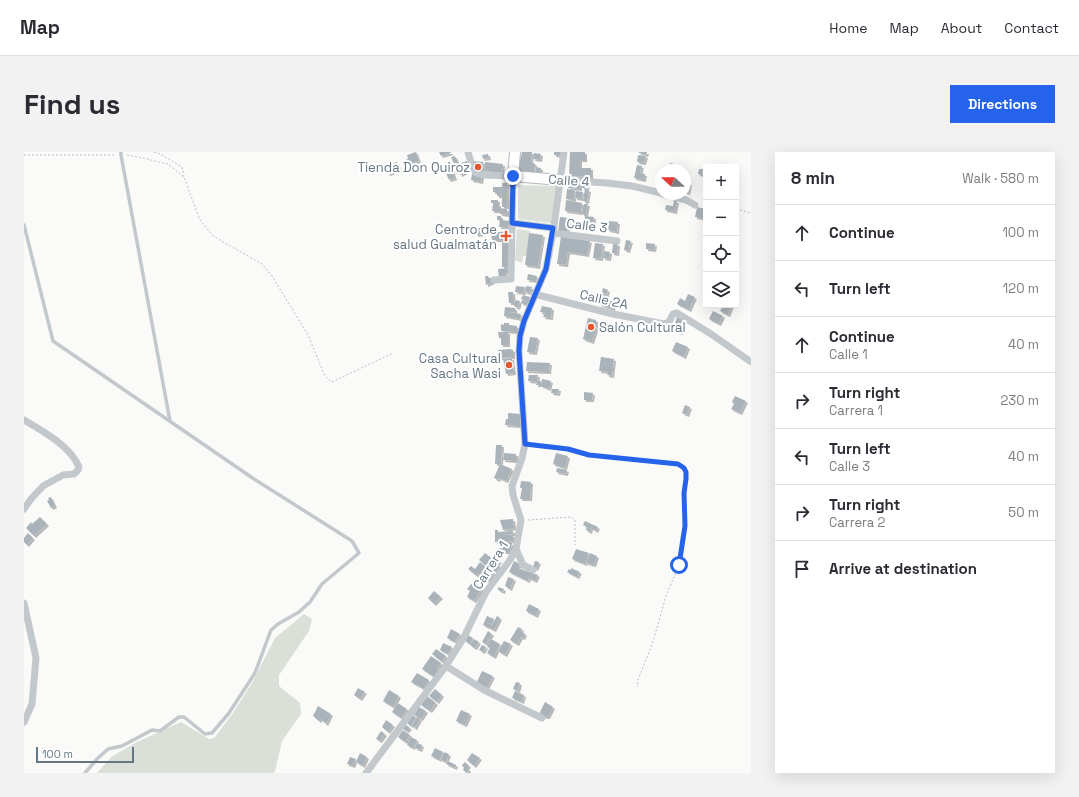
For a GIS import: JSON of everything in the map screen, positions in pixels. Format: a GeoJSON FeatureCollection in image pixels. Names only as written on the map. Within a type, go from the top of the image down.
{"type":"FeatureCollection","features":[{"type":"Feature","properties":{"kind":"street","name":"Calle 4"},"geometry":{"type":"LineString","coordinates":[[468,152],[472,166],[476,172],[485,175],[607,183],[632,186],[655,192]]}},
{"type":"Feature","properties":{"kind":"street"},"geometry":{"type":"LineString","coordinates":[[494,280],[511,279],[513,176],[515,152]]}},
{"type":"Feature","properties":{"kind":"street","name":"Carrera 1"},"geometry":{"type":"LineString","coordinates":[[366,773],[446,666],[463,639],[486,592],[510,560],[516,549],[521,520],[513,496],[512,486],[522,458],[525,444],[519,351],[520,336],[534,294],[546,269],[564,152]]}},
{"type":"Feature","properties":{"kind":"street","name":"Calle 4"},"geometry":{"type":"LineString","coordinates":[[686,200],[695,205]]}},
{"type":"Feature","properties":{"kind":"street","name":"Calle 3"},"geometry":{"type":"LineString","coordinates":[[512,223],[617,241]]}},
{"type":"Feature","properties":{"kind":"street","name":"Calle 2A"},"geometry":{"type":"LineString","coordinates":[[534,294],[613,314],[664,324],[669,322],[673,314],[677,313],[711,334],[751,362]]}},
{"type":"Feature","properties":{"kind":"street"},"geometry":{"type":"LineString","coordinates":[[24,420],[48,434],[77,462],[79,467],[74,474],[63,475],[43,486],[24,509]]}},
{"type":"Feature","properties":{"kind":"street"},"geometry":{"type":"LineString","coordinates":[[516,549],[523,565],[533,570]]}},
{"type":"Feature","properties":{"kind":"street"},"geometry":{"type":"LineString","coordinates":[[24,603],[36,658],[32,704],[24,722]]}},
{"type":"Feature","properties":{"kind":"street"},"geometry":{"type":"LineString","coordinates":[[446,666],[484,690],[542,718]]}},
{"type":"Feature","properties":{"kind":"lane"},"geometry":{"type":"LineString","coordinates":[[121,154],[170,421]]}},
{"type":"Feature","properties":{"kind":"lane"},"geometry":{"type":"LineString","coordinates":[[24,225],[54,341],[254,479],[352,541],[359,553],[322,584],[310,602],[299,612],[278,624],[271,630],[255,673],[229,713],[212,733],[205,734],[184,717],[180,717],[160,731],[152,730],[122,746],[108,749],[85,773]]}},
{"type":"Feature","properties":{"kind":"lane"},"geometry":{"type":"LineString","coordinates":[[525,444],[568,449]]}},
{"type":"Feature","properties":{"kind":"path"},"geometry":{"type":"LineString","coordinates":[[154,152],[182,167],[184,177],[200,220],[213,236],[262,264],[272,276],[308,335],[324,376],[332,382],[393,353]]}},
{"type":"Feature","properties":{"kind":"path"},"geometry":{"type":"LineString","coordinates":[[24,155],[121,154],[168,164],[184,177]]}},
{"type":"Feature","properties":{"kind":"path"},"geometry":{"type":"LineString","coordinates":[[739,210],[751,212]]}},
{"type":"Feature","properties":{"kind":"path"},"geometry":{"type":"LineString","coordinates":[[568,449],[589,455],[678,464],[684,468],[686,472],[685,526],[679,565],[666,596],[653,642],[638,680],[637,687]]}},
{"type":"Feature","properties":{"kind":"path"},"geometry":{"type":"LineString","coordinates":[[521,520],[571,517],[575,520],[575,545]]}},
{"type":"Feature","properties":{"kind":"shaded area"},"geometry":{"type":"Polygon","coordinates":[[[518,185],[556,186],[551,223],[518,219],[518,185]]]}},
{"type":"Feature","properties":{"kind":"shaded area"},"geometry":{"type":"Polygon","coordinates":[[[517,229],[530,231],[526,256],[523,256],[522,263],[515,260],[517,229]]]}},
{"type":"Feature","properties":{"kind":"shaded area"},"geometry":{"type":"Polygon","coordinates":[[[304,614],[312,619],[309,631],[279,675],[279,686],[300,703],[301,714],[282,741],[275,771],[273,773],[97,773],[111,757],[137,742],[181,722],[209,739],[214,738],[233,713],[252,683],[275,638],[304,614]]]}},
{"type":"Feature","properties":{"kind":"building"},"geometry":{"type":"Polygon","coordinates":[[[416,152],[419,161],[406,166],[405,160],[408,159],[407,155],[416,152]]]}},
{"type":"Feature","properties":{"kind":"building"},"geometry":{"type":"Polygon","coordinates":[[[439,152],[451,152],[451,153],[441,156],[439,152]]]}},
{"type":"Feature","properties":{"kind":"building"},"geometry":{"type":"Polygon","coordinates":[[[522,152],[532,152],[531,161],[535,164],[534,176],[515,175],[517,160],[520,160],[522,152]]]}},
{"type":"Feature","properties":{"kind":"building"},"geometry":{"type":"Polygon","coordinates":[[[554,152],[563,152],[562,156],[554,155],[554,152]]]}},
{"type":"Feature","properties":{"kind":"building"},"geometry":{"type":"Polygon","coordinates":[[[570,152],[585,152],[585,160],[580,160],[580,168],[591,168],[591,177],[569,176],[570,152]]]}},
{"type":"Feature","properties":{"kind":"building"},"geometry":{"type":"Polygon","coordinates":[[[639,152],[647,152],[646,155],[639,152]]]}},
{"type":"Feature","properties":{"kind":"building"},"geometry":{"type":"Polygon","coordinates":[[[534,153],[541,154],[540,160],[533,159],[534,153]]]}},
{"type":"Feature","properties":{"kind":"building"},"geometry":{"type":"Polygon","coordinates":[[[488,154],[489,158],[483,159],[482,155],[488,154]]]}},
{"type":"Feature","properties":{"kind":"building"},"geometry":{"type":"Polygon","coordinates":[[[638,155],[646,156],[644,163],[637,162],[638,155]]]}},
{"type":"Feature","properties":{"kind":"building"},"geometry":{"type":"Polygon","coordinates":[[[455,156],[458,163],[454,164],[451,157],[455,156]]]}},
{"type":"Feature","properties":{"kind":"building"},"geometry":{"type":"Polygon","coordinates":[[[467,161],[469,167],[454,172],[452,166],[467,161]]]}},
{"type":"Feature","properties":{"kind":"building"},"geometry":{"type":"Polygon","coordinates":[[[473,161],[483,162],[483,171],[476,169],[473,161]]]}},
{"type":"Feature","properties":{"kind":"building"},"geometry":{"type":"Polygon","coordinates":[[[397,162],[400,170],[388,174],[385,166],[397,162]]]}},
{"type":"Feature","properties":{"kind":"building"},"geometry":{"type":"Polygon","coordinates":[[[485,162],[503,164],[502,173],[484,171],[485,162]]]}},
{"type":"Feature","properties":{"kind":"building"},"geometry":{"type":"Polygon","coordinates":[[[637,165],[642,166],[640,173],[645,174],[644,180],[634,178],[637,165]]]}},
{"type":"Feature","properties":{"kind":"building"},"geometry":{"type":"Polygon","coordinates":[[[536,167],[541,168],[540,176],[535,176],[536,167]]]}},
{"type":"Feature","properties":{"kind":"building"},"geometry":{"type":"Polygon","coordinates":[[[452,169],[455,178],[449,180],[445,171],[452,169]]]}},
{"type":"Feature","properties":{"kind":"building"},"geometry":{"type":"Polygon","coordinates":[[[465,169],[466,172],[460,175],[459,171],[465,169]]]}},
{"type":"Feature","properties":{"kind":"building"},"geometry":{"type":"Polygon","coordinates":[[[699,169],[703,169],[702,175],[698,174],[699,169]]]}},
{"type":"Feature","properties":{"kind":"building"},"geometry":{"type":"Polygon","coordinates":[[[472,174],[482,176],[481,182],[471,180],[472,174]]]}},
{"type":"Feature","properties":{"kind":"building"},"geometry":{"type":"Polygon","coordinates":[[[568,181],[580,182],[580,189],[568,188],[568,181]]]}},
{"type":"Feature","properties":{"kind":"building"},"geometry":{"type":"Polygon","coordinates":[[[583,182],[588,183],[587,189],[582,188],[583,182]]]}},
{"type":"Feature","properties":{"kind":"building"},"geometry":{"type":"Polygon","coordinates":[[[502,183],[507,183],[507,207],[502,207],[502,190],[501,196],[497,196],[497,192],[493,192],[493,187],[502,187],[502,183]]]}},
{"type":"Feature","properties":{"kind":"building"},"geometry":{"type":"Polygon","coordinates":[[[567,189],[575,190],[574,200],[566,199],[567,189]]]}},
{"type":"Feature","properties":{"kind":"building"},"geometry":{"type":"Polygon","coordinates":[[[585,189],[589,190],[587,202],[583,201],[585,189]]]}},
{"type":"Feature","properties":{"kind":"building"},"geometry":{"type":"Polygon","coordinates":[[[576,191],[583,192],[582,199],[575,198],[576,191]]]}},
{"type":"Feature","properties":{"kind":"building"},"geometry":{"type":"Polygon","coordinates":[[[491,200],[498,200],[498,203],[491,203],[491,200]]]}},
{"type":"Feature","properties":{"kind":"building"},"geometry":{"type":"Polygon","coordinates":[[[566,200],[582,203],[581,213],[565,211],[566,200]]]}},
{"type":"Feature","properties":{"kind":"building"},"geometry":{"type":"Polygon","coordinates":[[[674,201],[677,201],[675,212],[665,210],[666,205],[673,206],[674,201]]]}},
{"type":"Feature","properties":{"kind":"building"},"geometry":{"type":"Polygon","coordinates":[[[493,204],[499,204],[499,208],[507,209],[508,215],[500,214],[500,211],[492,211],[493,204]]]}},
{"type":"Feature","properties":{"kind":"building"},"geometry":{"type":"Polygon","coordinates":[[[584,204],[588,204],[586,215],[582,214],[584,204]]]}},
{"type":"Feature","properties":{"kind":"building"},"geometry":{"type":"Polygon","coordinates":[[[697,207],[703,208],[703,218],[695,217],[697,207]]]}},
{"type":"Feature","properties":{"kind":"building"},"geometry":{"type":"Polygon","coordinates":[[[497,216],[501,216],[501,220],[497,220],[497,216]]]}},
{"type":"Feature","properties":{"kind":"building"},"geometry":{"type":"Polygon","coordinates":[[[585,216],[594,217],[593,229],[584,228],[585,216]]]}},
{"type":"Feature","properties":{"kind":"building"},"geometry":{"type":"Polygon","coordinates":[[[560,217],[569,218],[567,233],[558,232],[560,217]]]}},
{"type":"Feature","properties":{"kind":"building"},"geometry":{"type":"Polygon","coordinates":[[[500,220],[511,221],[511,228],[499,227],[500,220]]]}},
{"type":"Feature","properties":{"kind":"building"},"geometry":{"type":"Polygon","coordinates":[[[609,221],[618,222],[617,232],[608,230],[609,221]]]}},
{"type":"Feature","properties":{"kind":"building"},"geometry":{"type":"Polygon","coordinates":[[[488,226],[489,233],[476,235],[475,229],[488,226]]]}},
{"type":"Feature","properties":{"kind":"building"},"geometry":{"type":"Polygon","coordinates":[[[508,231],[508,240],[492,240],[491,233],[508,231]]]}},
{"type":"Feature","properties":{"kind":"building"},"geometry":{"type":"Polygon","coordinates":[[[529,233],[543,235],[538,267],[525,265],[529,233]]]}},
{"type":"Feature","properties":{"kind":"building"},"geometry":{"type":"Polygon","coordinates":[[[561,236],[590,241],[587,255],[568,252],[566,265],[557,264],[561,236]]]}},
{"type":"Feature","properties":{"kind":"building"},"geometry":{"type":"Polygon","coordinates":[[[508,240],[511,267],[502,267],[502,242],[508,240]]]}},
{"type":"Feature","properties":{"kind":"building"},"geometry":{"type":"Polygon","coordinates":[[[626,240],[631,241],[628,251],[624,250],[626,240]]]}},
{"type":"Feature","properties":{"kind":"building"},"geometry":{"type":"Polygon","coordinates":[[[595,243],[603,244],[601,259],[593,258],[595,243]]]}},
{"type":"Feature","properties":{"kind":"building"},"geometry":{"type":"Polygon","coordinates":[[[646,243],[655,244],[654,250],[646,249],[646,243]]]}},
{"type":"Feature","properties":{"kind":"building"},"geometry":{"type":"Polygon","coordinates":[[[613,244],[618,244],[617,254],[612,253],[613,244]]]}},
{"type":"Feature","properties":{"kind":"building"},"geometry":{"type":"Polygon","coordinates":[[[604,251],[610,252],[609,259],[603,258],[604,251]]]}},
{"type":"Feature","properties":{"kind":"building"},"geometry":{"type":"Polygon","coordinates":[[[509,268],[510,272],[505,272],[505,277],[499,278],[498,269],[509,268]]]}},
{"type":"Feature","properties":{"kind":"building"},"geometry":{"type":"Polygon","coordinates":[[[528,274],[537,276],[536,281],[527,280],[528,274]]]}},
{"type":"Feature","properties":{"kind":"building"},"geometry":{"type":"Polygon","coordinates":[[[485,276],[492,278],[493,282],[486,285],[485,276]]]}},
{"type":"Feature","properties":{"kind":"building"},"geometry":{"type":"Polygon","coordinates":[[[516,286],[525,287],[524,293],[515,292],[516,286]]]}},
{"type":"Feature","properties":{"kind":"building"},"geometry":{"type":"Polygon","coordinates":[[[526,286],[532,287],[530,293],[525,292],[526,286]]]}},
{"type":"Feature","properties":{"kind":"building"},"geometry":{"type":"Polygon","coordinates":[[[603,288],[608,290],[606,297],[601,296],[603,288]]]}},
{"type":"Feature","properties":{"kind":"building"},"geometry":{"type":"Polygon","coordinates":[[[508,292],[513,292],[514,303],[509,303],[508,292]]]}},
{"type":"Feature","properties":{"kind":"building"},"geometry":{"type":"Polygon","coordinates":[[[688,294],[695,297],[689,310],[677,304],[680,298],[685,301],[688,294]]]}},
{"type":"Feature","properties":{"kind":"building"},"geometry":{"type":"Polygon","coordinates":[[[523,295],[530,297],[529,302],[521,299],[523,295]]]}},
{"type":"Feature","properties":{"kind":"building"},"geometry":{"type":"Polygon","coordinates":[[[616,296],[620,298],[619,302],[614,301],[616,296]]]}},
{"type":"Feature","properties":{"kind":"building"},"geometry":{"type":"Polygon","coordinates":[[[602,298],[615,302],[613,309],[600,305],[602,298]]]}},
{"type":"Feature","properties":{"kind":"building"},"geometry":{"type":"Polygon","coordinates":[[[515,300],[520,301],[518,308],[514,306],[515,300]]]}},
{"type":"Feature","properties":{"kind":"building"},"geometry":{"type":"Polygon","coordinates":[[[522,300],[528,302],[527,305],[521,303],[522,300]]]}},
{"type":"Feature","properties":{"kind":"building"},"geometry":{"type":"Polygon","coordinates":[[[542,306],[552,308],[551,318],[543,317],[545,313],[540,312],[542,306]]]}},
{"type":"Feature","properties":{"kind":"building"},"geometry":{"type":"Polygon","coordinates":[[[505,307],[515,308],[515,312],[508,312],[521,314],[520,319],[504,316],[505,307]]]}},
{"type":"Feature","properties":{"kind":"building"},"geometry":{"type":"Polygon","coordinates":[[[722,308],[731,308],[728,315],[720,311],[722,308]]]}},
{"type":"Feature","properties":{"kind":"building"},"geometry":{"type":"Polygon","coordinates":[[[713,311],[723,316],[719,324],[709,319],[713,311]]]}},
{"type":"Feature","properties":{"kind":"building"},"geometry":{"type":"Polygon","coordinates":[[[677,317],[685,320],[681,333],[673,330],[677,317]]]}},
{"type":"Feature","properties":{"kind":"building"},"geometry":{"type":"Polygon","coordinates":[[[588,318],[596,320],[596,329],[592,342],[583,339],[588,318]]]}},
{"type":"Feature","properties":{"kind":"building"},"geometry":{"type":"Polygon","coordinates":[[[504,323],[517,326],[517,332],[501,331],[501,324],[504,325],[504,323]]]}},
{"type":"Feature","properties":{"kind":"building"},"geometry":{"type":"Polygon","coordinates":[[[498,332],[508,332],[508,345],[501,345],[501,338],[499,338],[498,332]]]}},
{"type":"Feature","properties":{"kind":"building"},"geometry":{"type":"Polygon","coordinates":[[[530,337],[538,338],[535,353],[527,352],[530,337]]]}},
{"type":"Feature","properties":{"kind":"building"},"geometry":{"type":"Polygon","coordinates":[[[676,342],[688,347],[684,357],[672,351],[676,342]]]}},
{"type":"Feature","properties":{"kind":"building"},"geometry":{"type":"Polygon","coordinates":[[[498,350],[513,350],[513,357],[499,358],[498,350]]]}},
{"type":"Feature","properties":{"kind":"building"},"geometry":{"type":"Polygon","coordinates":[[[601,357],[614,359],[612,376],[607,375],[608,372],[599,371],[601,357]]]}},
{"type":"Feature","properties":{"kind":"building"},"geometry":{"type":"Polygon","coordinates":[[[512,358],[514,373],[506,374],[503,359],[512,358]]]}},
{"type":"Feature","properties":{"kind":"building"},"geometry":{"type":"Polygon","coordinates":[[[527,362],[550,363],[549,372],[526,371],[527,362]]]}},
{"type":"Feature","properties":{"kind":"building"},"geometry":{"type":"Polygon","coordinates":[[[529,375],[538,375],[537,381],[541,381],[541,385],[536,385],[537,382],[528,381],[529,375]]]}},
{"type":"Feature","properties":{"kind":"building"},"geometry":{"type":"Polygon","coordinates":[[[542,379],[551,381],[549,389],[541,386],[542,379]]]}},
{"type":"Feature","properties":{"kind":"building"},"geometry":{"type":"Polygon","coordinates":[[[552,389],[559,389],[558,394],[551,393],[552,389]]]}},
{"type":"Feature","properties":{"kind":"building"},"geometry":{"type":"Polygon","coordinates":[[[584,392],[593,393],[592,400],[584,400],[584,392]]]}},
{"type":"Feature","properties":{"kind":"building"},"geometry":{"type":"Polygon","coordinates":[[[735,396],[746,401],[740,413],[731,409],[734,404],[732,402],[735,396]]]}},
{"type":"Feature","properties":{"kind":"building"},"geometry":{"type":"Polygon","coordinates":[[[685,405],[690,407],[687,415],[682,413],[685,405]]]}},
{"type":"Feature","properties":{"kind":"building"},"geometry":{"type":"Polygon","coordinates":[[[508,413],[521,414],[520,426],[505,425],[506,419],[508,419],[508,413]]]}},
{"type":"Feature","properties":{"kind":"building"},"geometry":{"type":"Polygon","coordinates":[[[496,445],[502,445],[501,464],[495,464],[496,445]]]}},
{"type":"Feature","properties":{"kind":"building"},"geometry":{"type":"Polygon","coordinates":[[[504,453],[516,454],[516,461],[503,460],[504,453]]]}},
{"type":"Feature","properties":{"kind":"building"},"geometry":{"type":"Polygon","coordinates":[[[556,453],[568,456],[565,468],[553,464],[556,453]]]}},
{"type":"Feature","properties":{"kind":"building"},"geometry":{"type":"Polygon","coordinates":[[[500,464],[512,469],[506,481],[499,478],[498,480],[494,478],[500,464]]]}},
{"type":"Feature","properties":{"kind":"building"},"geometry":{"type":"Polygon","coordinates":[[[557,468],[567,470],[566,474],[556,472],[557,468]]]}},
{"type":"Feature","properties":{"kind":"building"},"geometry":{"type":"Polygon","coordinates":[[[521,481],[531,482],[530,499],[520,499],[522,488],[520,488],[521,481]]]}},
{"type":"Feature","properties":{"kind":"building"},"geometry":{"type":"Polygon","coordinates":[[[51,497],[55,506],[51,508],[47,501],[49,500],[48,498],[51,497]]]}},
{"type":"Feature","properties":{"kind":"building"},"geometry":{"type":"Polygon","coordinates":[[[40,517],[47,524],[34,536],[26,528],[31,522],[32,524],[40,517]]]}},
{"type":"Feature","properties":{"kind":"building"},"geometry":{"type":"Polygon","coordinates":[[[513,519],[514,528],[503,530],[500,520],[513,519]]]}},
{"type":"Feature","properties":{"kind":"building"},"geometry":{"type":"Polygon","coordinates":[[[585,521],[598,527],[596,531],[591,528],[590,532],[586,530],[587,527],[583,525],[585,521]]]}},
{"type":"Feature","properties":{"kind":"building"},"geometry":{"type":"Polygon","coordinates":[[[495,530],[498,530],[498,532],[513,531],[513,534],[502,535],[513,535],[513,541],[495,542],[495,530]]]}},
{"type":"Feature","properties":{"kind":"building"},"geometry":{"type":"Polygon","coordinates":[[[28,533],[33,538],[27,545],[24,542],[24,538],[28,533]]]}},
{"type":"Feature","properties":{"kind":"building"},"geometry":{"type":"Polygon","coordinates":[[[501,543],[512,543],[510,552],[499,552],[498,548],[501,548],[501,543]]]}},
{"type":"Feature","properties":{"kind":"building"},"geometry":{"type":"Polygon","coordinates":[[[576,549],[589,553],[585,564],[572,559],[576,549]]]}},
{"type":"Feature","properties":{"kind":"building"},"geometry":{"type":"Polygon","coordinates":[[[485,553],[494,560],[488,567],[479,560],[485,553]]]}},
{"type":"Feature","properties":{"kind":"building"},"geometry":{"type":"Polygon","coordinates":[[[590,553],[597,556],[594,565],[586,563],[590,553]]]}},
{"type":"Feature","properties":{"kind":"building"},"geometry":{"type":"Polygon","coordinates":[[[495,558],[500,561],[497,564],[500,566],[496,572],[489,567],[495,558]]]}},
{"type":"Feature","properties":{"kind":"building"},"geometry":{"type":"Polygon","coordinates":[[[514,561],[520,564],[518,568],[538,575],[535,581],[529,578],[528,581],[509,572],[514,561]]]}},
{"type":"Feature","properties":{"kind":"building"},"geometry":{"type":"Polygon","coordinates":[[[535,561],[539,562],[536,569],[533,567],[535,561]]]}},
{"type":"Feature","properties":{"kind":"building"},"geometry":{"type":"Polygon","coordinates":[[[480,562],[494,573],[488,581],[480,573],[477,576],[468,569],[471,566],[475,569],[480,562]]]}},
{"type":"Feature","properties":{"kind":"building"},"geometry":{"type":"Polygon","coordinates":[[[571,568],[580,572],[577,577],[567,572],[569,569],[571,570],[571,568]]]}},
{"type":"Feature","properties":{"kind":"building"},"geometry":{"type":"Polygon","coordinates":[[[508,577],[514,579],[510,589],[505,586],[508,577]]]}},
{"type":"Feature","properties":{"kind":"building"},"geometry":{"type":"Polygon","coordinates":[[[472,583],[482,589],[474,601],[467,597],[470,591],[467,589],[472,583]]]}},
{"type":"Feature","properties":{"kind":"building"},"geometry":{"type":"Polygon","coordinates":[[[498,587],[504,589],[503,592],[498,590],[498,587]]]}},
{"type":"Feature","properties":{"kind":"building"},"geometry":{"type":"Polygon","coordinates":[[[434,591],[441,597],[434,604],[428,598],[434,591]]]}},
{"type":"Feature","properties":{"kind":"building"},"geometry":{"type":"Polygon","coordinates":[[[529,604],[539,609],[536,616],[526,611],[529,604]]]}},
{"type":"Feature","properties":{"kind":"building"},"geometry":{"type":"Polygon","coordinates":[[[487,616],[494,619],[492,624],[487,623],[492,625],[497,616],[500,618],[494,630],[483,625],[487,616]]]}},
{"type":"Feature","properties":{"kind":"building"},"geometry":{"type":"Polygon","coordinates":[[[518,627],[522,629],[521,631],[525,634],[523,638],[521,637],[517,644],[510,640],[518,627]]]}},
{"type":"Feature","properties":{"kind":"building"},"geometry":{"type":"Polygon","coordinates":[[[451,629],[460,634],[455,642],[447,638],[451,629]]]}},
{"type":"Feature","properties":{"kind":"building"},"geometry":{"type":"Polygon","coordinates":[[[488,631],[492,634],[486,644],[482,642],[488,631]]]}},
{"type":"Feature","properties":{"kind":"building"},"geometry":{"type":"Polygon","coordinates":[[[468,635],[473,638],[470,644],[465,641],[468,635]]]}},
{"type":"Feature","properties":{"kind":"building"},"geometry":{"type":"Polygon","coordinates":[[[474,639],[479,642],[475,648],[470,645],[474,639]]]}},
{"type":"Feature","properties":{"kind":"building"},"geometry":{"type":"Polygon","coordinates":[[[491,639],[500,644],[494,657],[487,653],[490,648],[487,647],[491,639]]]}},
{"type":"Feature","properties":{"kind":"building"},"geometry":{"type":"Polygon","coordinates":[[[504,641],[511,644],[505,655],[498,651],[504,641]]]}},
{"type":"Feature","properties":{"kind":"building"},"geometry":{"type":"Polygon","coordinates":[[[443,643],[452,647],[448,654],[440,650],[443,643]]]}},
{"type":"Feature","properties":{"kind":"building"},"geometry":{"type":"Polygon","coordinates":[[[482,645],[486,647],[483,652],[479,650],[482,645]]]}},
{"type":"Feature","properties":{"kind":"building"},"geometry":{"type":"Polygon","coordinates":[[[436,649],[446,656],[442,662],[432,654],[436,649]]]}},
{"type":"Feature","properties":{"kind":"building"},"geometry":{"type":"Polygon","coordinates":[[[431,656],[441,663],[437,669],[439,670],[434,677],[422,669],[431,656]]]}},
{"type":"Feature","properties":{"kind":"building"},"geometry":{"type":"Polygon","coordinates":[[[482,671],[493,676],[486,689],[476,684],[482,671]]]}},
{"type":"Feature","properties":{"kind":"building"},"geometry":{"type":"Polygon","coordinates":[[[417,673],[429,680],[424,689],[411,682],[417,673]]]}},
{"type":"Feature","properties":{"kind":"building"},"geometry":{"type":"Polygon","coordinates":[[[516,682],[520,683],[518,691],[513,689],[516,682]]]}},
{"type":"Feature","properties":{"kind":"building"},"geometry":{"type":"Polygon","coordinates":[[[358,688],[365,692],[360,699],[354,695],[358,688]]]}},
{"type":"Feature","properties":{"kind":"building"},"geometry":{"type":"Polygon","coordinates":[[[435,689],[442,695],[437,702],[429,696],[435,689]]]}},
{"type":"Feature","properties":{"kind":"building"},"geometry":{"type":"Polygon","coordinates":[[[389,690],[399,696],[393,707],[383,701],[389,690]]]}},
{"type":"Feature","properties":{"kind":"building"},"geometry":{"type":"Polygon","coordinates":[[[515,691],[524,695],[522,702],[512,698],[515,691]]]}},
{"type":"Feature","properties":{"kind":"building"},"geometry":{"type":"Polygon","coordinates":[[[427,696],[436,703],[430,711],[421,705],[427,696]]]}},
{"type":"Feature","properties":{"kind":"building"},"geometry":{"type":"Polygon","coordinates":[[[545,702],[553,707],[548,717],[539,716],[545,702]]]}},
{"type":"Feature","properties":{"kind":"building"},"geometry":{"type":"Polygon","coordinates":[[[398,703],[407,709],[401,718],[392,712],[398,703]]]}},
{"type":"Feature","properties":{"kind":"building"},"geometry":{"type":"Polygon","coordinates":[[[318,706],[331,714],[326,724],[321,719],[319,721],[313,716],[318,706]]]}},
{"type":"Feature","properties":{"kind":"building"},"geometry":{"type":"Polygon","coordinates":[[[419,707],[426,711],[421,719],[414,715],[419,707]]]}},
{"type":"Feature","properties":{"kind":"building"},"geometry":{"type":"Polygon","coordinates":[[[461,710],[470,714],[465,725],[456,721],[461,710]]]}},
{"type":"Feature","properties":{"kind":"building"},"geometry":{"type":"Polygon","coordinates":[[[412,715],[416,717],[411,726],[407,723],[412,715]]]}},
{"type":"Feature","properties":{"kind":"building"},"geometry":{"type":"Polygon","coordinates":[[[417,717],[420,719],[415,728],[412,726],[417,717]]]}},
{"type":"Feature","properties":{"kind":"building"},"geometry":{"type":"Polygon","coordinates":[[[386,720],[393,725],[388,732],[382,727],[386,720]]]}},
{"type":"Feature","properties":{"kind":"building"},"geometry":{"type":"Polygon","coordinates":[[[406,725],[410,728],[407,731],[403,729],[406,725]]]}},
{"type":"Feature","properties":{"kind":"building"},"geometry":{"type":"Polygon","coordinates":[[[403,730],[410,735],[405,742],[398,737],[403,730]]]}},
{"type":"Feature","properties":{"kind":"building"},"geometry":{"type":"Polygon","coordinates":[[[381,731],[385,734],[380,741],[376,739],[381,731]]]}},
{"type":"Feature","properties":{"kind":"building"},"geometry":{"type":"Polygon","coordinates":[[[411,737],[417,740],[413,748],[407,745],[411,737]]]}},
{"type":"Feature","properties":{"kind":"building"},"geometry":{"type":"Polygon","coordinates":[[[417,743],[422,745],[420,750],[415,748],[417,743]]]}},
{"type":"Feature","properties":{"kind":"building"},"geometry":{"type":"Polygon","coordinates":[[[435,748],[443,752],[440,760],[431,756],[435,748]]]}},
{"type":"Feature","properties":{"kind":"building"},"geometry":{"type":"Polygon","coordinates":[[[444,752],[449,754],[446,762],[441,760],[444,752]]]}},
{"type":"Feature","properties":{"kind":"building"},"geometry":{"type":"Polygon","coordinates":[[[360,753],[367,757],[363,766],[356,762],[360,753]]]}},
{"type":"Feature","properties":{"kind":"building"},"geometry":{"type":"Polygon","coordinates":[[[472,753],[480,758],[474,766],[467,760],[472,753]]]}},
{"type":"Feature","properties":{"kind":"building"},"geometry":{"type":"Polygon","coordinates":[[[350,757],[356,759],[353,766],[347,764],[350,757]]]}},
{"type":"Feature","properties":{"kind":"building"},"geometry":{"type":"Polygon","coordinates":[[[448,761],[456,765],[455,768],[446,764],[448,761]]]}},
{"type":"Feature","properties":{"kind":"building"},"geometry":{"type":"Polygon","coordinates":[[[465,762],[469,766],[467,768],[469,770],[467,773],[463,770],[464,768],[462,765],[465,762]]]}},
{"type":"Feature","properties":{"kind":"place","name":"Tienda Don Quiroz"},"geometry":{"type":"Point","coordinates":[478,167]}},
{"type":"Feature","properties":{"kind":"place","name":"Centro de salud Gualmatán"},"geometry":{"type":"Point","coordinates":[506,236]}},
{"type":"Feature","properties":{"kind":"place","name":"Salón Cultural"},"geometry":{"type":"Point","coordinates":[591,327]}},
{"type":"Feature","properties":{"kind":"place","name":"Casa Cultural Sacha Wasi"},"geometry":{"type":"Point","coordinates":[509,365]}},
{"type":"Feature","properties":{"kind":"route"},"geometry":{"type":"LineString","coordinates":[[513,176],[512,223],[553,228],[546,269],[534,294],[520,336],[519,351],[525,444],[568,449],[589,455],[678,464],[684,468],[686,472],[684,493],[685,526],[679,565]]}}]}
